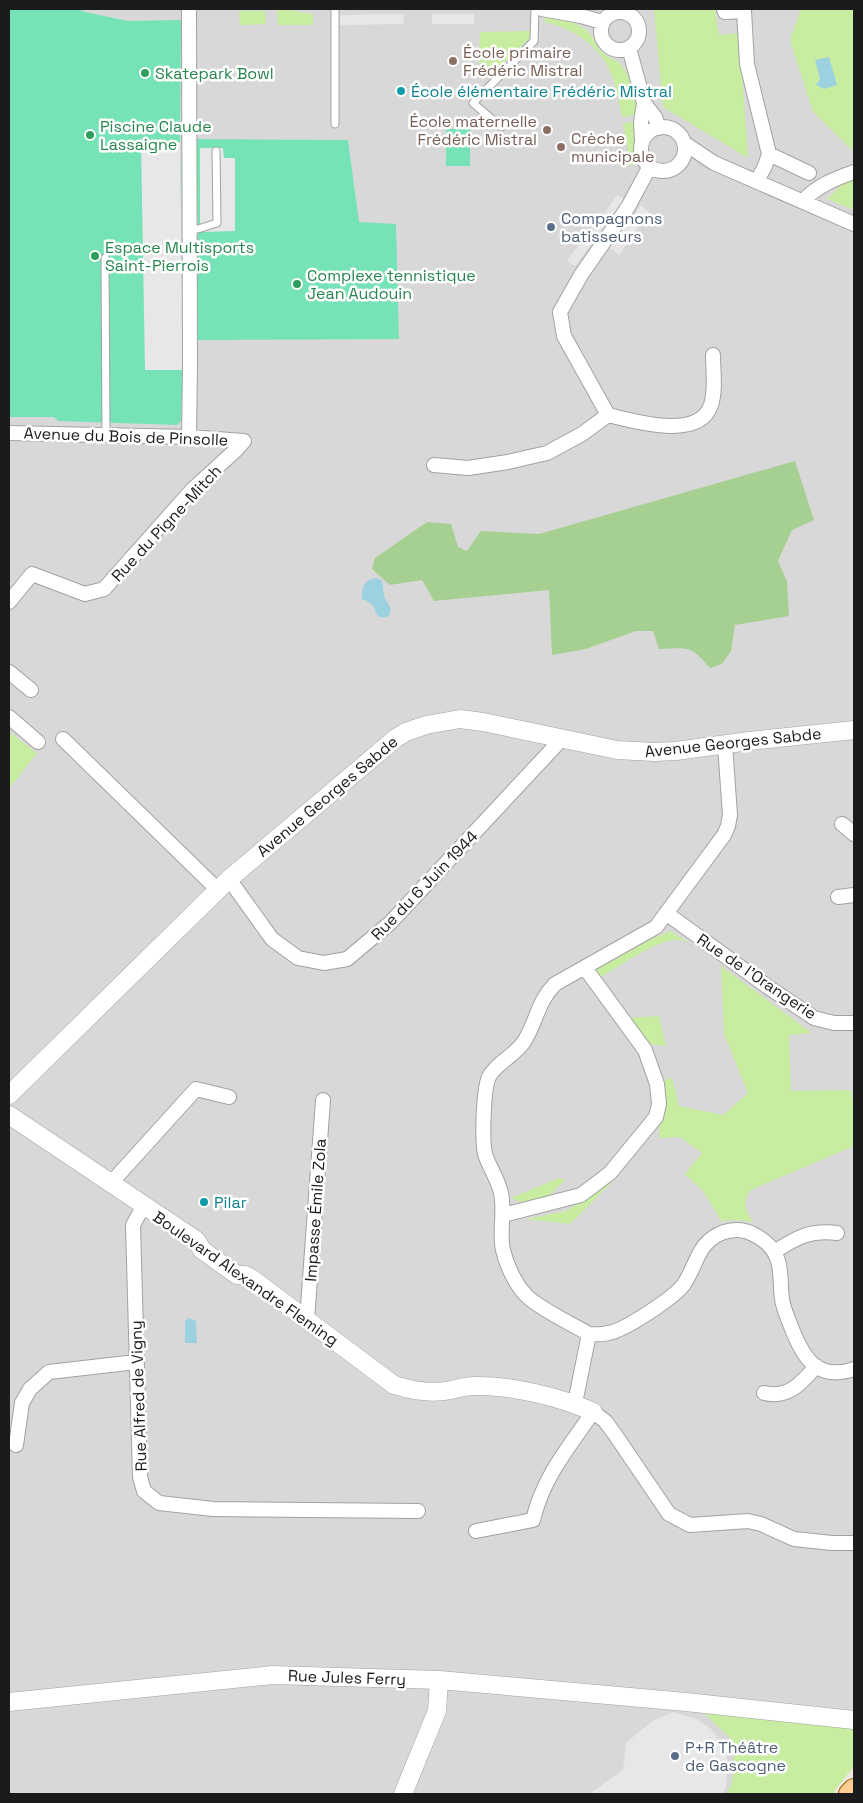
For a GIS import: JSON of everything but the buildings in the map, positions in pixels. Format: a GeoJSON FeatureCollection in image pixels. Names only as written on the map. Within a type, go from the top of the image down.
{"type":"FeatureCollection","features":[{"type":"Feature","properties":{"kind":"main road"},"geometry":{"type":"LineString","coordinates":[[850,1794],[854,1790]]}},
{"type":"Feature","properties":{"kind":"street"},"geometry":{"type":"LineString","coordinates":[[188,437],[190,366],[189,9]]}},
{"type":"Feature","properties":{"kind":"street"},"geometry":{"type":"LineString","coordinates":[[542,9],[602,22]]}},
{"type":"Feature","properties":{"kind":"street"},"geometry":{"type":"LineString","coordinates":[[724,9],[725,12],[744,11],[747,64],[769,154],[756,181]]}},
{"type":"Feature","properties":{"kind":"street"},"geometry":{"type":"LineString","coordinates":[[627,10],[636,20],[639,32],[638,38],[629,48],[617,50],[606,45],[600,34],[602,22],[610,14],[627,10]]}},
{"type":"Feature","properties":{"kind":"street"},"geometry":{"type":"LineString","coordinates":[[629,48],[644,103],[655,117],[659,128]]}},
{"type":"Feature","properties":{"kind":"street"},"geometry":{"type":"LineString","coordinates":[[642,141],[652,130],[659,128],[672,129],[681,137],[684,143],[684,156],[681,162],[674,168],[664,171],[646,164],[641,152],[641,122],[644,103]]}},
{"type":"Feature","properties":{"kind":"street"},"geometry":{"type":"LineString","coordinates":[[684,143],[714,163],[854,224]]}},
{"type":"Feature","properties":{"kind":"street"},"geometry":{"type":"LineString","coordinates":[[769,154],[809,173]]}},
{"type":"Feature","properties":{"kind":"street"},"geometry":{"type":"LineString","coordinates":[[681,162],[714,163]]}},
{"type":"Feature","properties":{"kind":"street"},"geometry":{"type":"LineString","coordinates":[[608,415],[564,336],[560,312],[581,275],[628,207],[650,166]]}},
{"type":"Feature","properties":{"kind":"street"},"geometry":{"type":"LineString","coordinates":[[803,201],[811,192],[831,180],[854,172]]}},
{"type":"Feature","properties":{"kind":"street"},"geometry":{"type":"LineString","coordinates":[[434,465],[468,468],[508,462],[547,453],[582,434],[608,415],[660,426],[680,425],[697,420],[706,415],[713,395],[713,355]]}},
{"type":"Feature","properties":{"kind":"street","name":"Avenue du Bois de Pinsolle"},"geometry":{"type":"LineString","coordinates":[[9,433],[244,440]]}},
{"type":"Feature","properties":{"kind":"street","name":"Rue du Pigne-Mitch"},"geometry":{"type":"LineString","coordinates":[[9,602],[32,574],[85,594],[104,589],[192,490],[237,449],[244,440]]}},
{"type":"Feature","properties":{"kind":"street"},"geometry":{"type":"LineString","coordinates":[[9,672],[32,690]]}},
{"type":"Feature","properties":{"kind":"street"},"geometry":{"type":"LineString","coordinates":[[9,717],[38,742]]}},
{"type":"Feature","properties":{"kind":"street","name":"Avenue Georges Sabde"},"geometry":{"type":"LineString","coordinates":[[9,1095],[223,884],[396,738],[416,728],[439,721],[460,719],[565,738],[617,750],[641,752],[676,751],[854,730]]}},
{"type":"Feature","properties":{"kind":"street","name":"Rue du 6 Juin 1944"},"geometry":{"type":"LineString","coordinates":[[223,884],[272,939],[298,958],[324,963],[347,959],[390,923],[565,738]]}},
{"type":"Feature","properties":{"kind":"street"},"geometry":{"type":"LineString","coordinates":[[63,739],[223,884]]}},
{"type":"Feature","properties":{"kind":"street"},"geometry":{"type":"LineString","coordinates":[[725,745],[730,815],[724,835],[656,927],[556,984],[548,992],[541,1002],[522,1045],[496,1067],[488,1077],[485,1089],[484,1142],[485,1154],[501,1192],[503,1214],[502,1248],[513,1277],[530,1298],[590,1334],[610,1333],[653,1310],[684,1284],[698,1254],[714,1236],[735,1229],[743,1230],[764,1241],[774,1252],[779,1268],[782,1301],[797,1343],[806,1358],[823,1371],[834,1373],[854,1369]]}},
{"type":"Feature","properties":{"kind":"street"},"geometry":{"type":"LineString","coordinates":[[842,824],[854,834]]}},
{"type":"Feature","properties":{"kind":"street"},"geometry":{"type":"LineString","coordinates":[[838,897],[854,895]]}},
{"type":"Feature","properties":{"kind":"street","name":"Rue de l'Orangerie"},"geometry":{"type":"LineString","coordinates":[[666,913],[814,1018],[834,1023],[854,1023]]}},
{"type":"Feature","properties":{"kind":"street"},"geometry":{"type":"LineString","coordinates":[[503,1214],[581,1196],[610,1173],[656,1117],[658,1104],[657,1084],[645,1050],[584,968]]}},
{"type":"Feature","properties":{"kind":"street"},"geometry":{"type":"LineString","coordinates":[[111,1183],[196,1089],[229,1097]]}},
{"type":"Feature","properties":{"kind":"street","name":"Impasse Émile Zola"},"geometry":{"type":"LineString","coordinates":[[307,1320],[323,1100]]}},
{"type":"Feature","properties":{"kind":"street","name":"Boulevard Alexandre Fleming"},"geometry":{"type":"LineString","coordinates":[[9,1115],[196,1240],[202,1250],[237,1275],[251,1278],[394,1385],[408,1390],[438,1392],[487,1385],[575,1403],[594,1412],[605,1421],[669,1514],[690,1525],[748,1521],[761,1524],[794,1539],[832,1544],[854,1543]]}},
{"type":"Feature","properties":{"kind":"street","name":"Rue Alfred de Vigny"},"geometry":{"type":"LineString","coordinates":[[144,1205],[133,1226],[140,1477],[144,1492],[159,1503],[213,1509],[418,1511]]}},
{"type":"Feature","properties":{"kind":"street"},"geometry":{"type":"LineString","coordinates":[[774,1252],[788,1242],[818,1231],[837,1233]]}},
{"type":"Feature","properties":{"kind":"street"},"geometry":{"type":"LineString","coordinates":[[575,1403],[590,1334]]}},
{"type":"Feature","properties":{"kind":"street"},"geometry":{"type":"LineString","coordinates":[[16,1445],[22,1403],[30,1389],[49,1372],[136,1362]]}},
{"type":"Feature","properties":{"kind":"street"},"geometry":{"type":"LineString","coordinates":[[764,1393],[780,1395],[790,1392],[801,1385],[816,1366]]}},
{"type":"Feature","properties":{"kind":"street"},"geometry":{"type":"LineString","coordinates":[[476,1531],[533,1520],[537,1503],[547,1480],[594,1412]]}},
{"type":"Feature","properties":{"kind":"street","name":"Rue Jules Ferry"},"geometry":{"type":"LineString","coordinates":[[9,1702],[273,1675],[439,1680],[686,1702],[854,1720]]}},
{"type":"Feature","properties":{"kind":"street"},"geometry":{"type":"LineString","coordinates":[[404,1794],[437,1711],[439,1680]]}},
{"type":"Feature","properties":{"kind":"lane"},"geometry":{"type":"LineString","coordinates":[[334,9],[334,124]]}},
{"type":"Feature","properties":{"kind":"lane"},"geometry":{"type":"LineString","coordinates":[[501,127],[473,103],[534,41],[535,9]]}},
{"type":"Feature","properties":{"kind":"lane"},"geometry":{"type":"LineString","coordinates":[[189,229],[198,229],[217,223],[216,151]]}},
{"type":"Feature","properties":{"kind":"lane"},"geometry":{"type":"LineString","coordinates":[[105,258],[106,435]]}},
{"type":"Feature","properties":{"kind":"shaded area"},"geometry":{"type":"Polygon","coordinates":[[[9,9],[854,9],[854,1759],[823,1794],[9,1794],[9,9]]]}},
{"type":"Feature","properties":{"kind":"shaded area"},"geometry":{"type":"Polygon","coordinates":[[[403,14],[404,24],[340,25],[340,15],[403,14]]]}},
{"type":"Feature","properties":{"kind":"shaded area"},"geometry":{"type":"Polygon","coordinates":[[[432,14],[474,14],[474,24],[432,24],[432,14]]]}},
{"type":"Feature","properties":{"kind":"shaded area"},"geometry":{"type":"Polygon","coordinates":[[[180,142],[183,370],[145,370],[141,143],[180,142]]]}},
{"type":"Feature","properties":{"kind":"shaded area"},"geometry":{"type":"Polygon","coordinates":[[[200,148],[223,148],[224,158],[235,158],[235,231],[200,232],[200,148]]]}},
{"type":"Feature","properties":{"kind":"shaded area"},"geometry":{"type":"Polygon","coordinates":[[[617,195],[624,200],[575,266],[567,261],[599,217],[601,218],[617,195]]]}},
{"type":"Feature","properties":{"kind":"shaded area"},"geometry":{"type":"Polygon","coordinates":[[[641,205],[649,212],[619,255],[610,248],[641,205]]]}},
{"type":"Feature","properties":{"kind":"shaded area","name":"P+R Théâtre de Gascogne"},"geometry":{"type":"Polygon","coordinates":[[[673,1712],[697,1719],[711,1729],[726,1750],[728,1764],[726,1787],[722,1794],[589,1794],[623,1770],[626,1743],[651,1722],[673,1712]]]}},
{"type":"Feature","properties":{"kind":"green space","name":"Espace Multisports Saint-Pierrois"},"geometry":{"type":"Polygon","coordinates":[[[9,9],[78,9],[128,21],[181,20],[180,142],[183,370],[181,421],[177,425],[58,421],[54,417],[9,417],[9,9]]]}},
{"type":"Feature","properties":{"kind":"green space"},"geometry":{"type":"Polygon","coordinates":[[[277,9],[313,14],[313,25],[278,25],[277,9]]]}},
{"type":"Feature","properties":{"kind":"green space"},"geometry":{"type":"Polygon","coordinates":[[[654,9],[715,9],[719,35],[739,33],[748,158],[663,107],[654,9]]]}},
{"type":"Feature","properties":{"kind":"green space"},"geometry":{"type":"Polygon","coordinates":[[[801,9],[854,9],[854,152],[813,112],[790,40],[801,9]]]}},
{"type":"Feature","properties":{"kind":"green space"},"geometry":{"type":"Polygon","coordinates":[[[239,11],[265,11],[266,24],[240,25],[239,11]]]}},
{"type":"Feature","properties":{"kind":"green space"},"geometry":{"type":"Polygon","coordinates":[[[546,15],[582,27],[591,35],[603,53],[620,64],[630,81],[639,113],[623,118],[612,76],[601,56],[585,40],[575,34],[544,22],[546,15]]]}},
{"type":"Feature","properties":{"kind":"green space"},"geometry":{"type":"Polygon","coordinates":[[[530,31],[529,39],[490,76],[479,70],[480,32],[530,31]]]}},
{"type":"Feature","properties":{"kind":"green space"},"geometry":{"type":"Polygon","coordinates":[[[638,120],[634,165],[626,165],[628,150],[623,124],[638,120]]]}},
{"type":"Feature","properties":{"kind":"green space"},"geometry":{"type":"Polygon","coordinates":[[[446,129],[470,129],[470,166],[446,166],[446,129]]]}},
{"type":"Feature","properties":{"kind":"green space","name":"Complexe tennistique Jean Audouin"},"geometry":{"type":"Polygon","coordinates":[[[196,139],[348,140],[359,222],[396,224],[399,339],[196,340],[198,229],[196,139]]]}},
{"type":"Feature","properties":{"kind":"green space"},"geometry":{"type":"Polygon","coordinates":[[[852,175],[854,176],[854,210],[827,199],[852,175]]]}},
{"type":"Feature","properties":{"kind":"green space"},"geometry":{"type":"Polygon","coordinates":[[[795,461],[814,520],[792,530],[778,561],[787,581],[789,616],[735,625],[731,651],[722,664],[710,668],[698,655],[688,649],[659,649],[653,631],[636,631],[586,649],[552,655],[549,590],[434,601],[422,580],[390,585],[372,569],[375,558],[427,522],[451,524],[458,547],[467,551],[481,531],[539,534],[795,461]]]}},
{"type":"Feature","properties":{"kind":"green space"},"geometry":{"type":"Polygon","coordinates":[[[9,732],[37,753],[9,789],[9,732]]]}},
{"type":"Feature","properties":{"kind":"green space"},"geometry":{"type":"Polygon","coordinates":[[[671,931],[689,943],[681,940],[666,941],[637,955],[601,977],[594,970],[644,942],[671,931]]]}},
{"type":"Feature","properties":{"kind":"green space"},"geometry":{"type":"Polygon","coordinates":[[[721,966],[812,1033],[789,1035],[791,1091],[850,1090],[854,1104],[854,1146],[751,1190],[746,1198],[746,1206],[753,1222],[721,1221],[704,1192],[685,1174],[702,1153],[680,1137],[659,1138],[662,1081],[672,1078],[679,1106],[723,1115],[748,1093],[724,1034],[721,966]]]}},
{"type":"Feature","properties":{"kind":"green space"},"geometry":{"type":"Polygon","coordinates":[[[659,1016],[666,1046],[646,1043],[629,1018],[659,1016]]]}},
{"type":"Feature","properties":{"kind":"green space"},"geometry":{"type":"Polygon","coordinates":[[[559,1178],[565,1180],[549,1196],[525,1204],[511,1198],[559,1178]]]}},
{"type":"Feature","properties":{"kind":"green space"},"geometry":{"type":"Polygon","coordinates":[[[614,1180],[570,1224],[526,1219],[566,1211],[614,1180]]]}},
{"type":"Feature","properties":{"kind":"green space"},"geometry":{"type":"Polygon","coordinates":[[[704,1713],[854,1728],[854,1766],[832,1794],[726,1794],[730,1788],[733,1775],[733,1741],[704,1713]]]}},
{"type":"Feature","properties":{"kind":"water"},"geometry":{"type":"Polygon","coordinates":[[[829,57],[837,85],[824,89],[816,85],[820,79],[815,60],[829,57]]]}},
{"type":"Feature","properties":{"kind":"water"},"geometry":{"type":"Polygon","coordinates":[[[376,578],[382,580],[384,596],[391,609],[389,616],[378,616],[372,605],[362,599],[362,591],[366,582],[376,578]]]}},
{"type":"Feature","properties":{"kind":"water"},"geometry":{"type":"Polygon","coordinates":[[[189,1318],[196,1321],[197,1343],[185,1343],[185,1321],[189,1318]]]}},
{"type":"Feature","properties":{"kind":"place","name":"École primaire Frédéric Mistral"},"geometry":{"type":"Point","coordinates":[453,61]}},
{"type":"Feature","properties":{"kind":"place","name":"Skatepark Bowl"},"geometry":{"type":"Point","coordinates":[145,73]}},
{"type":"Feature","properties":{"kind":"place","name":"École élémentaire Frédéric Mistral"},"geometry":{"type":"Point","coordinates":[401,91]}},
{"type":"Feature","properties":{"kind":"place","name":"École maternelle Frédéric Mistral"},"geometry":{"type":"Point","coordinates":[547,130]}},
{"type":"Feature","properties":{"kind":"place","name":"Piscine Claude Lassaigne"},"geometry":{"type":"Point","coordinates":[90,135]}},
{"type":"Feature","properties":{"kind":"place","name":"Crèche municipale"},"geometry":{"type":"Point","coordinates":[561,147]}},
{"type":"Feature","properties":{"kind":"place","name":"Compagnons batisseurs"},"geometry":{"type":"Point","coordinates":[551,227]}},
{"type":"Feature","properties":{"kind":"place","name":"Espace Multisports Saint-Pierrois"},"geometry":{"type":"Point","coordinates":[95,256]}},
{"type":"Feature","properties":{"kind":"place","name":"Complexe tennistique Jean Audouin"},"geometry":{"type":"Point","coordinates":[297,284]}},
{"type":"Feature","properties":{"kind":"place","name":"Pilar"},"geometry":{"type":"Point","coordinates":[204,1202]}},
{"type":"Feature","properties":{"kind":"place","name":"P+R Théâtre de Gascogne"},"geometry":{"type":"Point","coordinates":[675,1756]}}]}
